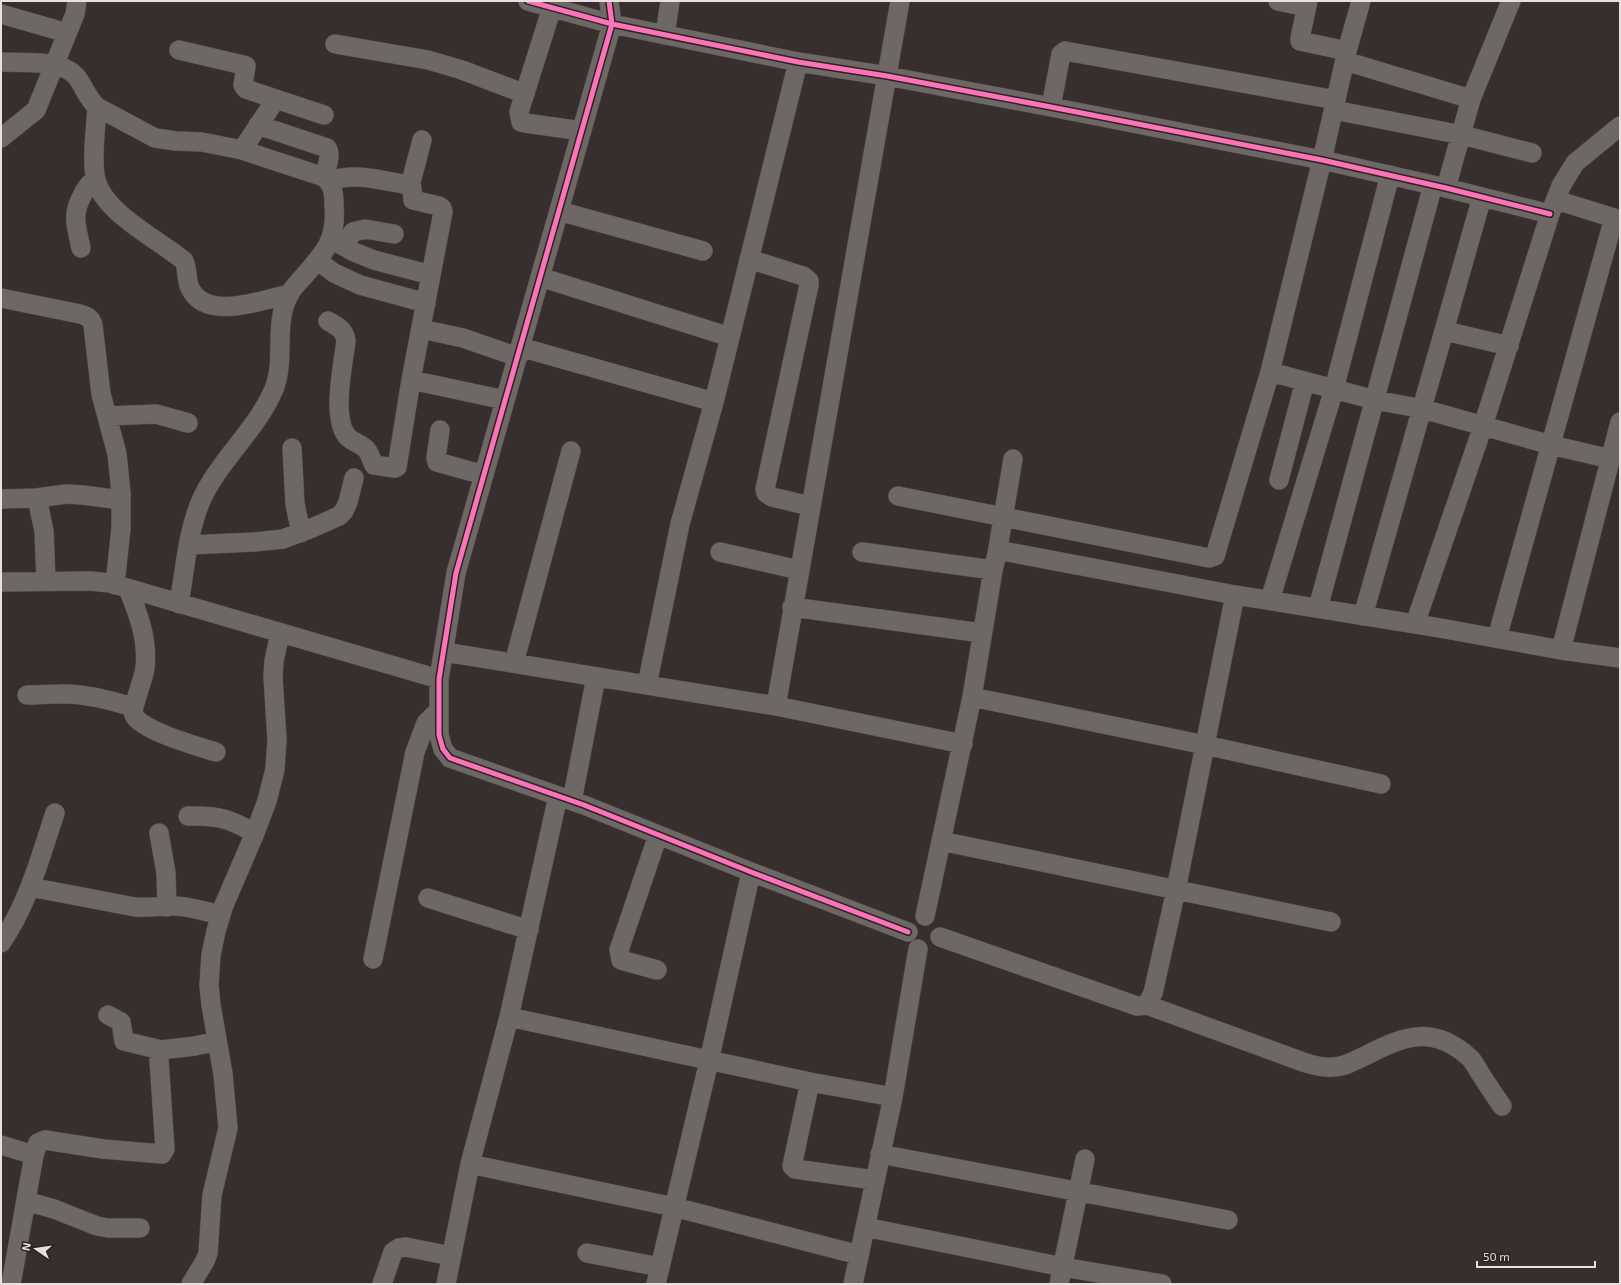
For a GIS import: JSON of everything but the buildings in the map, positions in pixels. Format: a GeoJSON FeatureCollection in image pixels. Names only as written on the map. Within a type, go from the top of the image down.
{"type":"FeatureCollection","features":[{"type":"Feature","properties":{"kind":"street"},"geometry":{"type":"LineString","coordinates":[[1,138],[36,110],[75,14],[77,1]]}},
{"type":"Feature","properties":{"kind":"street"},"geometry":{"type":"LineString","coordinates":[[528,1],[553,5],[612,24],[798,62],[887,76],[1322,160],[1482,197],[1553,207],[1617,219],[1551,445],[1498,638]]}},
{"type":"Feature","properties":{"kind":"street"},"geometry":{"type":"LineString","coordinates":[[609,1],[612,24],[456,573],[439,679],[439,735],[443,749],[450,758],[565,798],[751,872],[908,932]]}},
{"type":"Feature","properties":{"kind":"street"},"geometry":{"type":"LineString","coordinates":[[664,34],[670,1]]}},
{"type":"Feature","properties":{"kind":"street"},"geometry":{"type":"LineString","coordinates":[[776,706],[792,607],[900,1]]}},
{"type":"Feature","properties":{"kind":"street"},"geometry":{"type":"LineString","coordinates":[[1278,1],[1307,4],[1300,41],[1472,99]]}},
{"type":"Feature","properties":{"kind":"street"},"geometry":{"type":"LineString","coordinates":[[898,496],[1212,558],[1217,552],[1270,372],[1346,56],[1361,1]]}},
{"type":"Feature","properties":{"kind":"street"},"geometry":{"type":"LineString","coordinates":[[1318,608],[1374,400],[1439,187],[1462,135],[1472,99],[1511,1]]}},
{"type":"Feature","properties":{"kind":"street"},"geometry":{"type":"LineString","coordinates":[[553,5],[519,112],[521,122],[582,131]]}},
{"type":"Feature","properties":{"kind":"street"},"geometry":{"type":"LineString","coordinates":[[1,14],[67,33]]}},
{"type":"Feature","properties":{"kind":"street"},"geometry":{"type":"LineString","coordinates":[[335,44],[428,60],[462,70],[525,94]]}},
{"type":"Feature","properties":{"kind":"street"},"geometry":{"type":"LineString","coordinates":[[179,50],[246,66],[244,87],[324,115]]}},
{"type":"Feature","properties":{"kind":"street"},"geometry":{"type":"LineString","coordinates":[[1050,107],[1061,54],[1065,51],[1335,105],[1532,153]]}},
{"type":"Feature","properties":{"kind":"street"},"geometry":{"type":"LineString","coordinates":[[1,62],[54,64],[74,75],[91,101],[97,107],[155,138],[176,141],[202,142],[242,150],[326,179],[342,176],[354,176],[410,186]]}},
{"type":"Feature","properties":{"kind":"street"},"geometry":{"type":"LineString","coordinates":[[647,685],[680,524],[714,402],[798,62]]}},
{"type":"Feature","properties":{"kind":"street"},"geometry":{"type":"LineString","coordinates":[[242,150],[276,99]]}},
{"type":"Feature","properties":{"kind":"street"},"geometry":{"type":"LineString","coordinates":[[97,107],[94,160],[95,179],[102,196],[116,210],[184,261],[190,290],[203,302],[213,306],[233,306],[289,294]]}},
{"type":"Feature","properties":{"kind":"street"},"geometry":{"type":"LineString","coordinates":[[258,125],[327,148],[329,155],[326,179],[333,191],[335,212],[334,226],[337,243]]}},
{"type":"Feature","properties":{"kind":"street"},"geometry":{"type":"LineString","coordinates":[[1416,624],[1483,426],[1561,186],[1575,162],[1620,127]]}},
{"type":"Feature","properties":{"kind":"street"},"geometry":{"type":"LineString","coordinates":[[328,320],[341,329],[345,335],[346,341],[339,395],[341,427],[346,436],[366,450],[374,465],[396,468],[442,208],[412,200],[410,186],[422,140]]}},
{"type":"Feature","properties":{"kind":"street"},"geometry":{"type":"LineString","coordinates":[[1270,600],[1334,389],[1390,175]]}},
{"type":"Feature","properties":{"kind":"street"},"geometry":{"type":"LineString","coordinates":[[81,248],[76,220],[76,206],[85,189],[95,179]]}},
{"type":"Feature","properties":{"kind":"street"},"geometry":{"type":"LineString","coordinates":[[1363,616],[1482,197]]}},
{"type":"Feature","properties":{"kind":"street"},"geometry":{"type":"LineString","coordinates":[[559,210],[703,251]]}},
{"type":"Feature","properties":{"kind":"street"},"geometry":{"type":"LineString","coordinates":[[179,604],[192,528],[201,502],[217,474],[267,403],[274,388],[279,368],[280,323],[289,294],[324,254],[353,232],[365,229],[394,234]]}},
{"type":"Feature","properties":{"kind":"street"},"geometry":{"type":"LineString","coordinates":[[337,243],[374,260],[431,275]]}},
{"type":"Feature","properties":{"kind":"street"},"geometry":{"type":"LineString","coordinates":[[749,259],[803,276],[809,280],[765,488],[766,493],[772,496],[810,506]]}},
{"type":"Feature","properties":{"kind":"street"},"geometry":{"type":"LineString","coordinates":[[318,261],[334,273],[360,286],[426,303]]}},
{"type":"Feature","properties":{"kind":"street"},"geometry":{"type":"LineString","coordinates":[[540,277],[730,338]]}},
{"type":"Feature","properties":{"kind":"street"},"geometry":{"type":"LineString","coordinates":[[1,298],[80,314],[91,319],[101,394],[118,454],[121,500],[122,587],[141,621],[146,645],[145,669],[141,686],[133,707],[133,714],[136,718],[155,731],[216,752]]}},
{"type":"Feature","properties":{"kind":"street"},"geometry":{"type":"LineString","coordinates":[[421,328],[714,402]]}},
{"type":"Feature","properties":{"kind":"street"},"geometry":{"type":"LineString","coordinates":[[1445,331],[1509,346]]}},
{"type":"Feature","properties":{"kind":"street"},"geometry":{"type":"LineString","coordinates":[[1270,372],[1374,400],[1423,409],[1551,445],[1611,459]]}},
{"type":"Feature","properties":{"kind":"street"},"geometry":{"type":"LineString","coordinates":[[411,380],[505,400]]}},
{"type":"Feature","properties":{"kind":"street"},"geometry":{"type":"LineString","coordinates":[[1279,480],[1305,381]]}},
{"type":"Feature","properties":{"kind":"street"},"geometry":{"type":"LineString","coordinates":[[107,416],[156,414],[165,415],[188,423]]}},
{"type":"Feature","properties":{"kind":"street"},"geometry":{"type":"LineString","coordinates":[[1561,650],[1620,422]]}},
{"type":"Feature","properties":{"kind":"street"},"geometry":{"type":"LineString","coordinates":[[440,430],[436,458],[437,462],[484,475]]}},
{"type":"Feature","properties":{"kind":"street"},"geometry":{"type":"LineString","coordinates":[[292,448],[295,504],[300,532]]}},
{"type":"Feature","properties":{"kind":"street"},"geometry":{"type":"LineString","coordinates":[[514,663],[571,451]]}},
{"type":"Feature","properties":{"kind":"street"},"geometry":{"type":"LineString","coordinates":[[925,916],[963,744],[1013,459]]}},
{"type":"Feature","properties":{"kind":"street"},"geometry":{"type":"LineString","coordinates":[[189,545],[283,539],[339,516],[344,511],[348,502],[354,478]]}},
{"type":"Feature","properties":{"kind":"street"},"geometry":{"type":"LineString","coordinates":[[1,499],[37,498],[66,494],[121,500]]}},
{"type":"Feature","properties":{"kind":"street"},"geometry":{"type":"LineString","coordinates":[[37,498],[44,531],[46,581]]}},
{"type":"Feature","properties":{"kind":"street"},"geometry":{"type":"LineString","coordinates":[[720,552],[799,570]]}},
{"type":"Feature","properties":{"kind":"street"},"geometry":{"type":"LineString","coordinates":[[862,552],[995,562]]}},
{"type":"Feature","properties":{"kind":"street"},"geometry":{"type":"LineString","coordinates":[[995,562],[1001,552],[1008,552],[1235,595],[1416,624],[1561,650],[1620,658]]}},
{"type":"Feature","properties":{"kind":"street"},"geometry":{"type":"LineString","coordinates":[[1,582],[90,581],[122,587],[439,679]]}},
{"type":"Feature","properties":{"kind":"street"},"geometry":{"type":"LineString","coordinates":[[1146,1005],[1152,993],[1176,890],[1235,595]]}},
{"type":"Feature","properties":{"kind":"street"},"geometry":{"type":"LineString","coordinates":[[792,607],[982,633]]}},
{"type":"Feature","properties":{"kind":"street"},"geometry":{"type":"LineString","coordinates":[[192,1284],[205,1262],[208,1253],[212,1194],[228,1128],[223,1074],[209,985],[210,955],[221,915],[267,801],[275,769],[277,740],[273,677],[274,661],[280,633]]}},
{"type":"Feature","properties":{"kind":"street"},"geometry":{"type":"LineString","coordinates":[[444,652],[776,706],[963,744]]}},
{"type":"Feature","properties":{"kind":"street"},"geometry":{"type":"LineString","coordinates":[[446,1284],[470,1164],[510,1017],[529,930],[596,677]]}},
{"type":"Feature","properties":{"kind":"street"},"geometry":{"type":"LineString","coordinates":[[27,695],[82,695],[102,698],[133,707]]}},
{"type":"Feature","properties":{"kind":"street"},"geometry":{"type":"LineString","coordinates":[[972,697],[1205,745],[1381,784]]}},
{"type":"Feature","properties":{"kind":"street"},"geometry":{"type":"LineString","coordinates":[[373,959],[415,752],[426,723],[439,710]]}},
{"type":"Feature","properties":{"kind":"street"},"geometry":{"type":"LineString","coordinates":[[1,943],[13,925],[30,887],[55,813]]}},
{"type":"Feature","properties":{"kind":"street"},"geometry":{"type":"LineString","coordinates":[[188,816],[210,815],[224,818],[255,833]]}},
{"type":"Feature","properties":{"kind":"street"},"geometry":{"type":"LineString","coordinates":[[159,833],[166,874],[167,907]]}},
{"type":"Feature","properties":{"kind":"street"},"geometry":{"type":"LineString","coordinates":[[657,970],[620,960],[619,950],[658,835]]}},
{"type":"Feature","properties":{"kind":"street"},"geometry":{"type":"LineString","coordinates":[[941,841],[1331,922]]}},
{"type":"Feature","properties":{"kind":"street"},"geometry":{"type":"LineString","coordinates":[[587,1253],[658,1275],[709,1061],[751,872]]}},
{"type":"Feature","properties":{"kind":"street"},"geometry":{"type":"LineString","coordinates":[[30,887],[135,907],[183,907],[221,915]]}},
{"type":"Feature","properties":{"kind":"street"},"geometry":{"type":"LineString","coordinates":[[428,898],[529,930]]}},
{"type":"Feature","properties":{"kind":"street"},"geometry":{"type":"LineString","coordinates":[[925,916],[936,921],[941,931],[940,937],[934,946],[924,950],[918,948],[910,942],[908,932],[912,922],[925,916]]}},
{"type":"Feature","properties":{"kind":"street"},"geometry":{"type":"LineString","coordinates":[[940,937],[1137,1006],[1146,1005],[1317,1066],[1333,1067],[1350,1063],[1405,1037],[1422,1036],[1439,1039],[1454,1046],[1471,1059],[1502,1106]]}},
{"type":"Feature","properties":{"kind":"street"},"geometry":{"type":"LineString","coordinates":[[853,1284],[874,1180],[893,1097],[918,948]]}},
{"type":"Feature","properties":{"kind":"street"},"geometry":{"type":"LineString","coordinates":[[108,1015],[121,1022],[124,1041],[161,1050],[195,1046],[217,1041]]}},
{"type":"Feature","properties":{"kind":"street"},"geometry":{"type":"LineString","coordinates":[[510,1017],[709,1061],[810,1082],[893,1097]]}},
{"type":"Feature","properties":{"kind":"street"},"geometry":{"type":"LineString","coordinates":[[11,1284],[34,1155],[38,1142],[45,1140],[130,1152],[163,1153],[165,1149],[159,1060],[161,1050]]}},
{"type":"Feature","properties":{"kind":"street"},"geometry":{"type":"LineString","coordinates":[[810,1082],[792,1162],[793,1168],[874,1180]]}},
{"type":"Feature","properties":{"kind":"street"},"geometry":{"type":"LineString","coordinates":[[1,1145],[34,1155]]}},
{"type":"Feature","properties":{"kind":"street"},"geometry":{"type":"LineString","coordinates":[[880,1154],[1228,1220]]}},
{"type":"Feature","properties":{"kind":"street"},"geometry":{"type":"LineString","coordinates":[[1061,1275],[1085,1159]]}},
{"type":"Feature","properties":{"kind":"street"},"geometry":{"type":"LineString","coordinates":[[470,1164],[674,1207],[859,1255]]}},
{"type":"Feature","properties":{"kind":"street"},"geometry":{"type":"LineString","coordinates":[[26,1201],[54,1209],[97,1226],[108,1228],[140,1228]]}},
{"type":"Feature","properties":{"kind":"street"},"geometry":{"type":"LineString","coordinates":[[865,1227],[1061,1275],[1162,1284]]}},
{"type":"Feature","properties":{"kind":"street"},"geometry":{"type":"LineString","coordinates":[[382,1284],[393,1252],[399,1248],[406,1247],[451,1256]]}},
{"type":"Feature","properties":{"kind":"cycle path"},"geometry":{"type":"LineString","coordinates":[[528,1],[612,24],[798,62],[887,76],[1322,160],[1446,188],[1550,214]]}},
{"type":"Feature","properties":{"kind":"cycle path"},"geometry":{"type":"LineString","coordinates":[[609,1],[612,24],[456,573],[439,679],[439,735],[443,749],[450,758],[584,805],[751,872],[908,932]]}}]}
